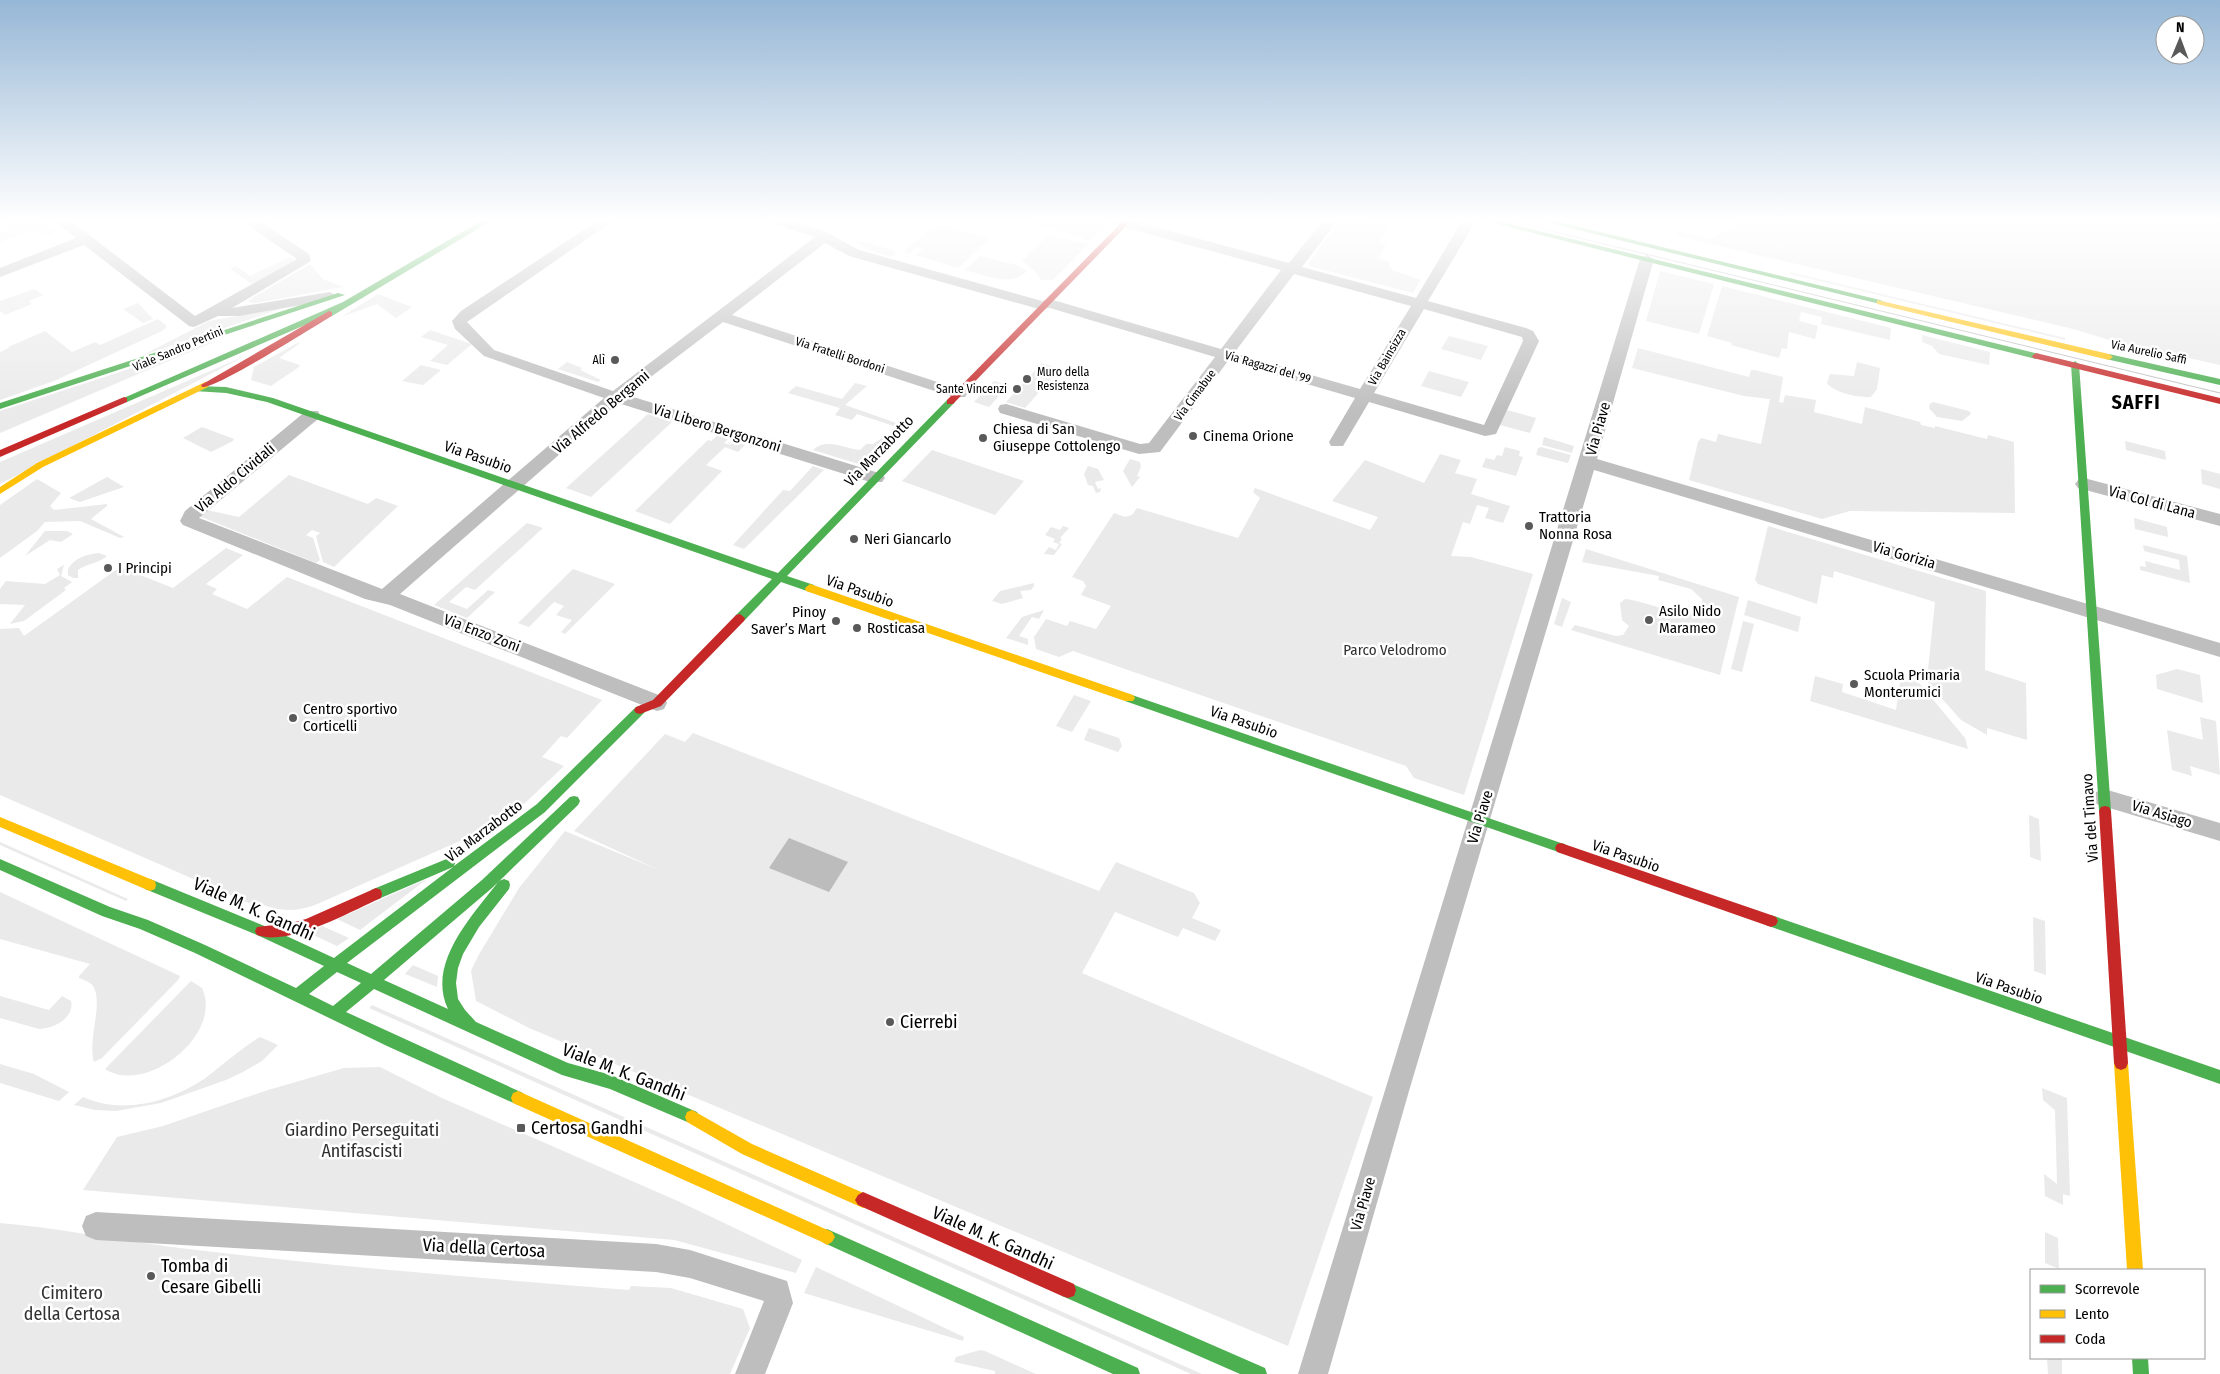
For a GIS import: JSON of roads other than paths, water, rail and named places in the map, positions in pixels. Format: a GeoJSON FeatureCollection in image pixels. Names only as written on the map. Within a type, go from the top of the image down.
{"type":"FeatureCollection","features":[{"type":"Feature","properties":{"kind":"main road","name":"Viale Sandro Pertini"},"geometry":{"type":"LineString","coordinates":[[0,491],[40,465],[197,389],[232,370],[364,285]]}},
{"type":"Feature","properties":{"kind":"main road","name":"Viale Sandro Pertini"},"geometry":{"type":"LineString","coordinates":[[0,454],[341,299],[367,285]]}},
{"type":"Feature","properties":{"kind":"main road","name":"Via Marzabotto"},"geometry":{"type":"LineString","coordinates":[[299,994],[547,804],[638,711],[656,711],[779,578],[1064,285]]}},
{"type":"Feature","properties":{"kind":"main road","name":"Via Aurelio Saffi"},"geometry":{"type":"LineString","coordinates":[[1750,285],[2220,401]]}},
{"type":"Feature","properties":{"kind":"main road","name":"Via Aurelio Saffi"},"geometry":{"type":"LineString","coordinates":[[1809,285],[2072,349],[2220,382]]}},
{"type":"Feature","properties":{"kind":"main road","name":"Viale Sandro Pertini"},"geometry":{"type":"LineString","coordinates":[[114,391],[341,299]]}},
{"type":"Feature","properties":{"kind":"main road"},"geometry":{"type":"LineString","coordinates":[[0,406],[341,299]]}},
{"type":"Feature","properties":{"kind":"main road"},"geometry":{"type":"LineString","coordinates":[[74,382],[150,345]]}},
{"type":"Feature","properties":{"kind":"main road","name":"Via del Timavo"},"geometry":{"type":"LineString","coordinates":[[2076,364],[2134,1269]]}},
{"type":"Feature","properties":{"kind":"main road","name":"Via Pasubio"},"geometry":{"type":"LineString","coordinates":[[232,370],[234,381],[257,396]]}},
{"type":"Feature","properties":{"kind":"main road","name":"Via Pasubio"},"geometry":{"type":"LineString","coordinates":[[197,389],[217,388],[257,396],[2220,1078]]}},
{"type":"Feature","properties":{"kind":"main road"},"geometry":{"type":"LineString","coordinates":[[335,1013],[461,909],[536,842],[585,790]]}},
{"type":"Feature","properties":{"kind":"main road","name":"Viale M. K. Gandhi"},"geometry":{"type":"LineString","coordinates":[[0,822],[262,931],[567,1070],[612,1082],[696,1119],[747,1149],[1259,1374]]}},
{"type":"Feature","properties":{"kind":"main road"},"geometry":{"type":"LineString","coordinates":[[262,931],[286,930],[320,920],[498,841]]}},
{"type":"Feature","properties":{"kind":"main road"},"geometry":{"type":"LineString","coordinates":[[472,1026],[457,1010],[452,999],[449,983],[451,969],[463,944],[536,842]]}},
{"type":"Feature","properties":{"kind":"main road"},"geometry":{"type":"LineString","coordinates":[[0,864],[107,912],[143,924],[299,994],[392,1041],[1132,1374]]}},
{"type":"Feature","properties":{"kind":"main road"},"geometry":{"type":"LineString","coordinates":[[2140,1359],[2141,1374]]}},
{"type":"Feature","properties":{"kind":"street"},"geometry":{"type":"LineString","coordinates":[[141,285],[189,325],[262,285]]}},
{"type":"Feature","properties":{"kind":"street","name":"Via Libero Bergonzoni"},"geometry":{"type":"LineString","coordinates":[[510,285],[460,319],[460,326],[489,353],[616,396],[876,478]]}},
{"type":"Feature","properties":{"kind":"street","name":"Via Alfredo Bergami"},"geometry":{"type":"LineString","coordinates":[[385,597],[616,396],[761,285]]}},
{"type":"Feature","properties":{"kind":"street","name":"Via Ragazzi del '99"},"geometry":{"type":"LineString","coordinates":[[964,285],[1046,304],[1488,431],[1531,338],[1521,331],[1419,303]]}},
{"type":"Feature","properties":{"kind":"street","name":"Via Cimabue"},"geometry":{"type":"LineString","coordinates":[[1006,409],[1139,449],[1151,449],[1156,446],[1280,285]]}},
{"type":"Feature","properties":{"kind":"street"},"geometry":{"type":"LineString","coordinates":[[1355,285],[1419,303]]}},
{"type":"Feature","properties":{"kind":"street","name":"Via Bainsizza"},"geometry":{"type":"LineString","coordinates":[[1338,442],[1430,285]]}},
{"type":"Feature","properties":{"kind":"street","name":"Via Piave"},"geometry":{"type":"LineString","coordinates":[[1313,1374],[1588,462],[1639,285]]}},
{"type":"Feature","properties":{"kind":"street"},"geometry":{"type":"LineString","coordinates":[[216,312],[239,312],[341,299]]}},
{"type":"Feature","properties":{"kind":"street","name":"Via Fratelli Bordoni"},"geometry":{"type":"LineString","coordinates":[[720,316],[959,394]]}},
{"type":"Feature","properties":{"kind":"street","name":"Via Aldo Cividali"},"geometry":{"type":"LineString","coordinates":[[305,568],[188,519],[212,496],[312,415]]}},
{"type":"Feature","properties":{"kind":"street","name":"Via Gorizia"},"geometry":{"type":"LineString","coordinates":[[1588,462],[2220,650]]}},
{"type":"Feature","properties":{"kind":"street","name":"Via Col di Lana"},"geometry":{"type":"LineString","coordinates":[[2084,484],[2220,520]]}},
{"type":"Feature","properties":{"kind":"street","name":"Via Enzo Zoni"},"geometry":{"type":"LineString","coordinates":[[305,568],[610,682],[656,711]]}},
{"type":"Feature","properties":{"kind":"street","name":"Via Asiago"},"geometry":{"type":"LineString","coordinates":[[2104,798],[2220,832]]}},
{"type":"Feature","properties":{"kind":"street","name":"Via della Certosa"},"geometry":{"type":"LineString","coordinates":[[96,1226],[674,1260],[778,1291],[779,1303],[750,1374]]}},
{"type":"Feature","properties":{"kind":"tram line"},"geometry":{"type":"LineString","coordinates":[[1774,285],[2220,393]]}},
{"type":"Feature","properties":{"kind":"place","name":"Alì"},"geometry":{"type":"Point","coordinates":[615,360]}},
{"type":"Feature","properties":{"kind":"place","name":"Muro della Resistenza"},"geometry":{"type":"Point","coordinates":[1027,379]}},
{"type":"Feature","properties":{"kind":"place","name":"Sante Vincenzi"},"geometry":{"type":"Point","coordinates":[1017,389]}},
{"type":"Feature","properties":{"kind":"place","name":"Cinema Orione"},"geometry":{"type":"Point","coordinates":[1193,436]}},
{"type":"Feature","properties":{"kind":"place","name":"Chiesa di San Giuseppe Cottolengo"},"geometry":{"type":"Point","coordinates":[983,438]}},
{"type":"Feature","properties":{"kind":"place","name":"Trattoria Nonna Rosa"},"geometry":{"type":"Point","coordinates":[1529,526]}},
{"type":"Feature","properties":{"kind":"place","name":"Neri Giancarlo"},"geometry":{"type":"Point","coordinates":[854,539]}},
{"type":"Feature","properties":{"kind":"place","name":"I Principi"},"geometry":{"type":"Point","coordinates":[108,568]}},
{"type":"Feature","properties":{"kind":"place","name":"Asilo Nido Marameo"},"geometry":{"type":"Point","coordinates":[1649,620]}},
{"type":"Feature","properties":{"kind":"place","name":"Pinoy Saver’s Mart"},"geometry":{"type":"Point","coordinates":[836,621]}},
{"type":"Feature","properties":{"kind":"place","name":"Rosticasa"},"geometry":{"type":"Point","coordinates":[857,628]}},
{"type":"Feature","properties":{"kind":"place","name":"Scuola Primaria Monterumici"},"geometry":{"type":"Point","coordinates":[1854,684]}},
{"type":"Feature","properties":{"kind":"place","name":"Centro sportivo Corticelli"},"geometry":{"type":"Point","coordinates":[293,718]}},
{"type":"Feature","properties":{"kind":"place","name":"Cierrebi"},"geometry":{"type":"Point","coordinates":[890,1022]}},
{"type":"Feature","properties":{"kind":"place","name":"Certosa Gandhi"},"geometry":{"type":"Point","coordinates":[521,1128]}},
{"type":"Feature","properties":{"kind":"place","name":"Tomba di Cesare Gibelli"},"geometry":{"type":"Point","coordinates":[151,1276]}},
{"type":"Feature","properties":{"kind":"district","name":"SAFFI"},"geometry":{"type":"Point","coordinates":[2136,402]}},
{"type":"Feature","properties":{"kind":"park label","name":"Parco Velodromo"},"geometry":{"type":"Point","coordinates":[1395,650]}},
{"type":"Feature","properties":{"kind":"park label","name":"Giardino Perseguitati Antifascisti"},"geometry":{"type":"Point","coordinates":[362,1140]}},
{"type":"Feature","properties":{"kind":"park label","name":"Cimitero della Certosa"},"geometry":{"type":"Point","coordinates":[72,1304]}}]}
